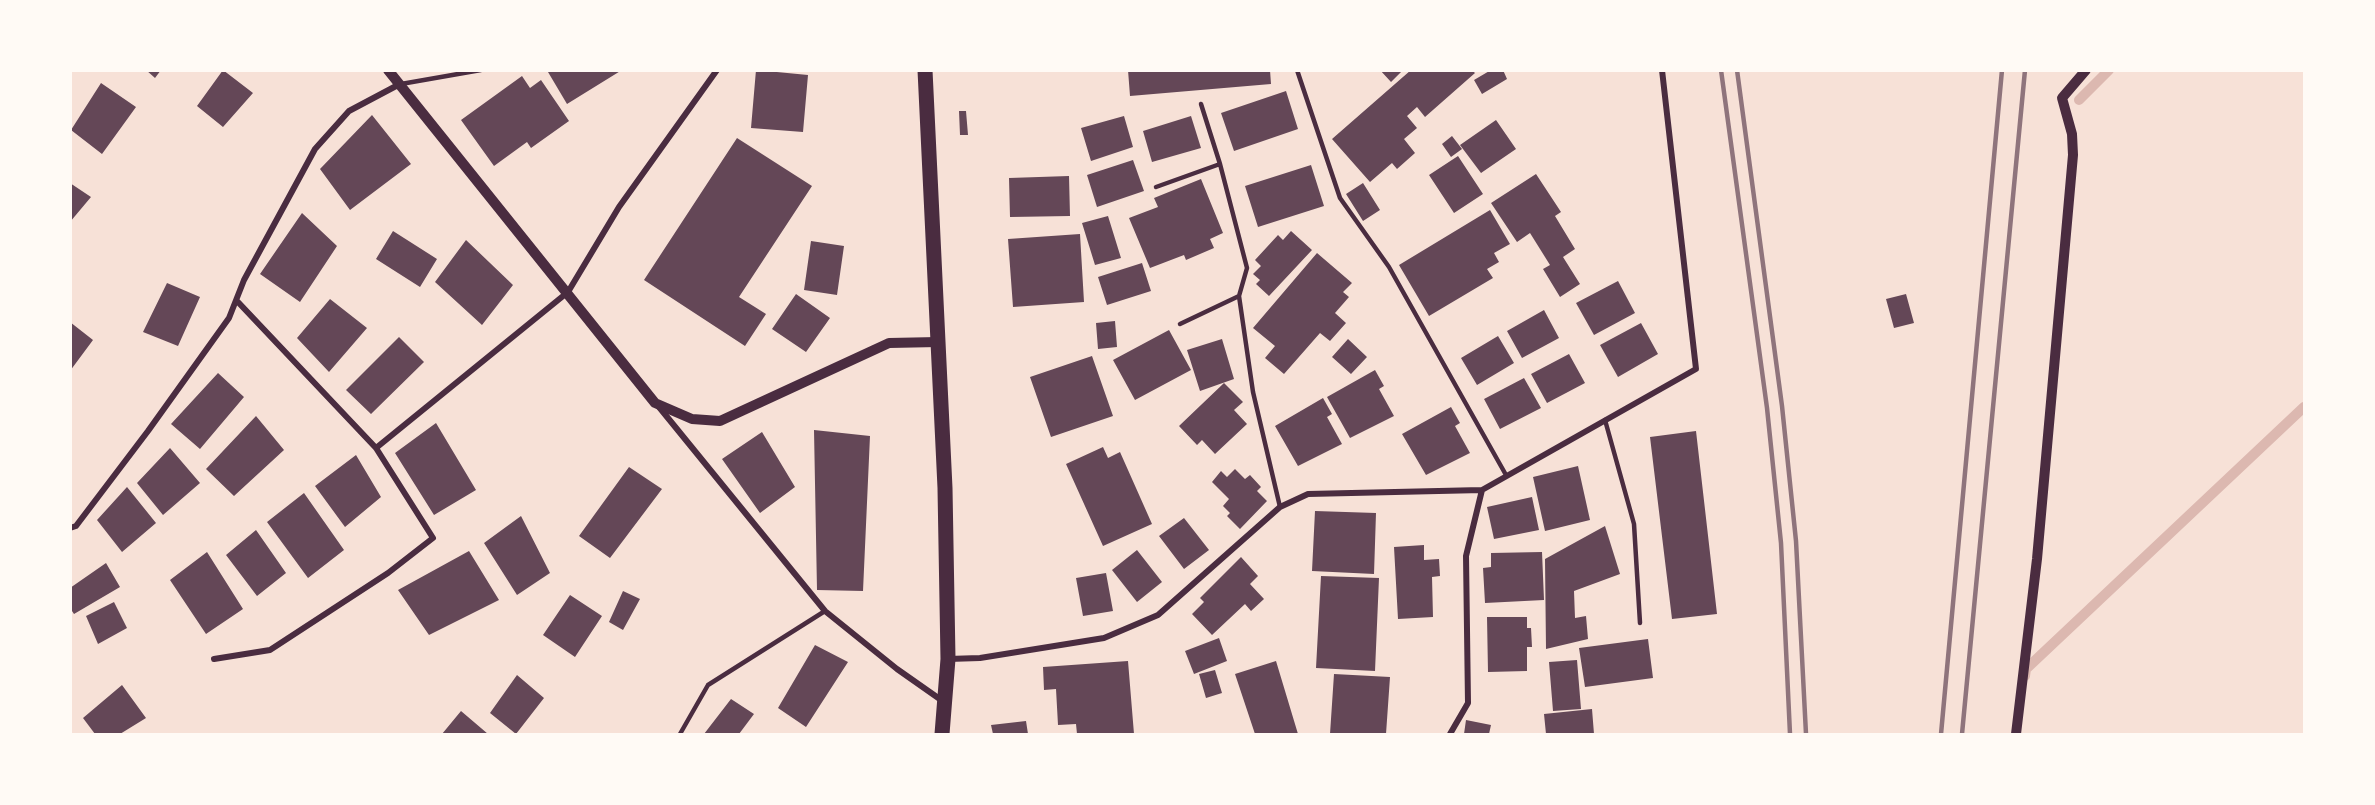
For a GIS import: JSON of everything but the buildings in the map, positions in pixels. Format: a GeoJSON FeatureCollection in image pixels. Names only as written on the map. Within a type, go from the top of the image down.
{"type":"FeatureCollection","features":[{"type":"Feature","properties":{"kind":"main road"},"geometry":{"type":"LineString","coordinates":[[925,70],[945,488],[948,659],[942,735]]}},
{"type":"Feature","properties":{"kind":"street"},"geometry":{"type":"LineString","coordinates":[[388,70],[568,292],[655,404],[825,611],[897,669],[944,702]]}},
{"type":"Feature","properties":{"kind":"street"},"geometry":{"type":"LineString","coordinates":[[376,448],[568,292],[619,207],[717,70]]}},
{"type":"Feature","properties":{"kind":"street"},"geometry":{"type":"LineString","coordinates":[[948,659],[980,658],[1104,638],[1158,615],[1280,507],[1308,494],[1482,490],[1695,369],[1662,70]]}},
{"type":"Feature","properties":{"kind":"street"},"geometry":{"type":"LineString","coordinates":[[2016,735],[2037,559],[2073,155],[2072,134],[2062,98],[2086,70]]}},
{"type":"Feature","properties":{"kind":"street"},"geometry":{"type":"LineString","coordinates":[[70,528],[76,526],[148,431],[229,318],[244,280],[315,149],[349,111],[398,85]]}},
{"type":"Feature","properties":{"kind":"street"},"geometry":{"type":"LineString","coordinates":[[214,659],[270,650],[388,573],[433,538],[376,448],[237,301]]}},
{"type":"Feature","properties":{"kind":"street"},"geometry":{"type":"LineString","coordinates":[[655,404],[692,419],[720,421],[889,343],[938,342]]}},
{"type":"Feature","properties":{"kind":"street"},"geometry":{"type":"LineString","coordinates":[[1450,735],[1468,704],[1466,556],[1482,490]]}},
{"type":"Feature","properties":{"kind":"lane"},"geometry":{"type":"LineString","coordinates":[[398,85],[481,70]]}},
{"type":"Feature","properties":{"kind":"lane"},"geometry":{"type":"LineString","coordinates":[[1297,70],[1340,198],[1389,267],[1506,475]]}},
{"type":"Feature","properties":{"kind":"lane"},"geometry":{"type":"LineString","coordinates":[[1201,104],[1220,164],[1247,267],[1239,296],[1253,392],[1280,507]]}},
{"type":"Feature","properties":{"kind":"lane"},"geometry":{"type":"LineString","coordinates":[[1156,188],[1220,164]]}},
{"type":"Feature","properties":{"kind":"lane"},"geometry":{"type":"LineString","coordinates":[[1180,324],[1239,296]]}},
{"type":"Feature","properties":{"kind":"lane"},"geometry":{"type":"LineString","coordinates":[[1605,420],[1634,524],[1641,623]]}},
{"type":"Feature","properties":{"kind":"lane"},"geometry":{"type":"LineString","coordinates":[[680,735],[708,685],[825,611]]}},
{"type":"Feature","properties":{"kind":"waterway"},"geometry":{"type":"LineString","coordinates":[[2079,100],[2109,70]]}},
{"type":"Feature","properties":{"kind":"waterway"},"geometry":{"type":"LineString","coordinates":[[2025,676],[2026,669],[2304,407]]}},
{"type":"Feature","properties":{"kind":"railway"},"geometry":{"type":"LineString","coordinates":[[1721,70],[1767,408],[1781,543],[1790,734]]}},
{"type":"Feature","properties":{"kind":"railway"},"geometry":{"type":"LineString","coordinates":[[1737,70],[1782,406],[1796,541],[1806,734]]}},
{"type":"Feature","properties":{"kind":"railway"},"geometry":{"type":"LineString","coordinates":[[1941,734],[2002,70]]}},
{"type":"Feature","properties":{"kind":"railway"},"geometry":{"type":"LineString","coordinates":[[1962,734],[2025,70]]}}]}
